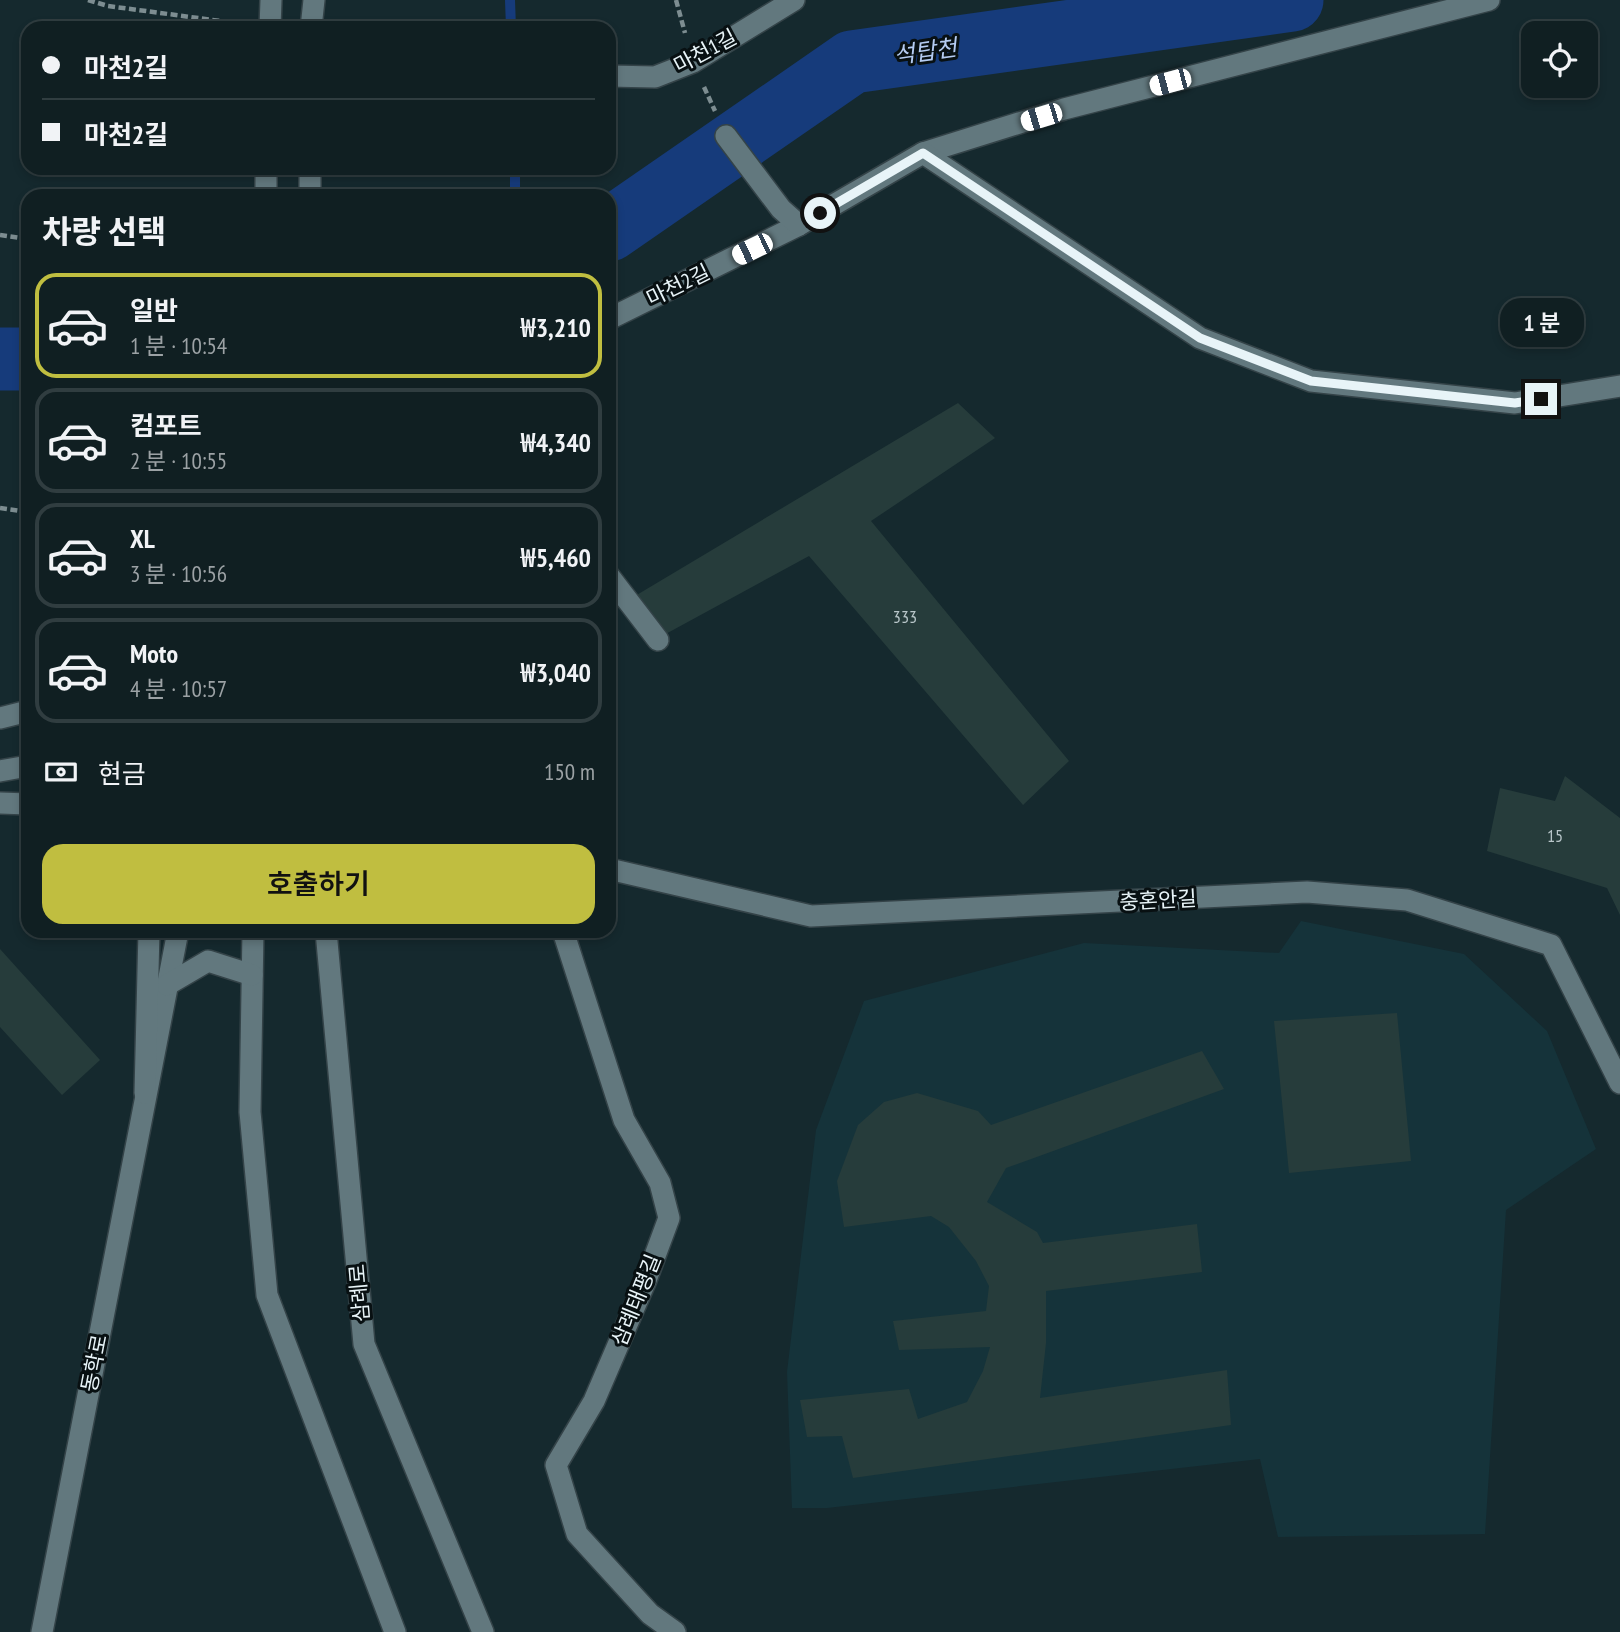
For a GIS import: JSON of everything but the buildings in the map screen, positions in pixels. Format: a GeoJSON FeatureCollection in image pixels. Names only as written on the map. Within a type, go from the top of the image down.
{"type":"FeatureCollection","features":[{"type":"Feature","properties":{"kind":"street"},"geometry":{"type":"LineString","coordinates":[[270,21],[271,0]]}},
{"type":"Feature","properties":{"kind":"street"},"geometry":{"type":"LineString","coordinates":[[312,21],[314,0]]}},
{"type":"Feature","properties":{"kind":"street","name":"마천1길"},"geometry":{"type":"LineString","coordinates":[[616,76],[655,77],[693,62],[794,0]]}},
{"type":"Feature","properties":{"kind":"street","name":"마천2길"},"geometry":{"type":"LineString","coordinates":[[616,316],[799,225],[923,153],[1064,109],[1489,0]]}},
{"type":"Feature","properties":{"kind":"street"},"geometry":{"type":"LineString","coordinates":[[726,136],[781,209],[799,225]]}},
{"type":"Feature","properties":{"kind":"street"},"geometry":{"type":"LineString","coordinates":[[923,153],[1200,338],[1311,381],[1515,403],[1620,386]]}},
{"type":"Feature","properties":{"kind":"street"},"geometry":{"type":"LineString","coordinates":[[616,585],[658,640]]}},
{"type":"Feature","properties":{"kind":"street"},"geometry":{"type":"LineString","coordinates":[[0,718],[21,713]]}},
{"type":"Feature","properties":{"kind":"street"},"geometry":{"type":"LineString","coordinates":[[0,771],[21,767]]}},
{"type":"Feature","properties":{"kind":"street"},"geometry":{"type":"LineString","coordinates":[[0,803],[21,804]]}},
{"type":"Feature","properties":{"kind":"street","name":"충혼안길"},"geometry":{"type":"LineString","coordinates":[[616,871],[811,916],[1307,892],[1407,900],[1551,945],[1620,1083]]}},
{"type":"Feature","properties":{"kind":"street","name":"동학로"},"geometry":{"type":"LineString","coordinates":[[145,1093],[149,938]]}},
{"type":"Feature","properties":{"kind":"street","name":"동학로"},"geometry":{"type":"LineString","coordinates":[[42,1632],[177,938]]}},
{"type":"Feature","properties":{"kind":"street"},"geometry":{"type":"LineString","coordinates":[[253,938],[250,1112],[267,1295],[395,1632]]}},
{"type":"Feature","properties":{"kind":"street","name":"삼례로"},"geometry":{"type":"LineString","coordinates":[[327,938],[364,1344],[483,1632]]}},
{"type":"Feature","properties":{"kind":"street","name":"삼례태평길"},"geometry":{"type":"LineString","coordinates":[[565,938],[624,1120],[660,1184],[669,1218],[646,1280],[594,1401],[556,1465],[578,1534],[650,1614],[675,1632]]}},
{"type":"Feature","properties":{"kind":"street"},"geometry":{"type":"LineString","coordinates":[[167,985],[208,961],[252,975]]}},
{"type":"Feature","properties":{"kind":"path"},"geometry":{"type":"LineString","coordinates":[[88,0],[225,21]]}},
{"type":"Feature","properties":{"kind":"path"},"geometry":{"type":"LineString","coordinates":[[0,235],[21,238]]}},
{"type":"Feature","properties":{"kind":"path"},"geometry":{"type":"LineString","coordinates":[[0,508],[21,511]]}},
{"type":"Feature","properties":{"kind":"shaded area"},"geometry":{"type":"Polygon","coordinates":[[[1301,921],[1464,954],[1547,1031],[1596,1149],[1506,1210],[1485,1534],[1278,1537],[1260,1459],[827,1508],[792,1508],[787,1372],[816,1130],[864,1001],[1084,943],[1279,953],[1301,921]]]}},
{"type":"Feature","properties":{"kind":"waterway"},"geometry":{"type":"LineString","coordinates":[[510,0],[511,21]]}},
{"type":"Feature","properties":{"kind":"waterway","name":"석탑천"},"geometry":{"type":"LineString","coordinates":[[616,225],[852,62],[1292,0]]}},
{"type":"Feature","properties":{"kind":"waterway"},"geometry":{"type":"LineString","coordinates":[[515,175],[515,189]]}},
{"type":"Feature","properties":{"kind":"waterway","name":"석탑천"},"geometry":{"type":"LineString","coordinates":[[0,359],[21,359]]}},
{"type":"Feature","properties":{"kind":"route"},"geometry":{"type":"LineString","coordinates":[[820,213],[923,153],[1200,338],[1311,381],[1515,403],[1541,399]]}}]}
